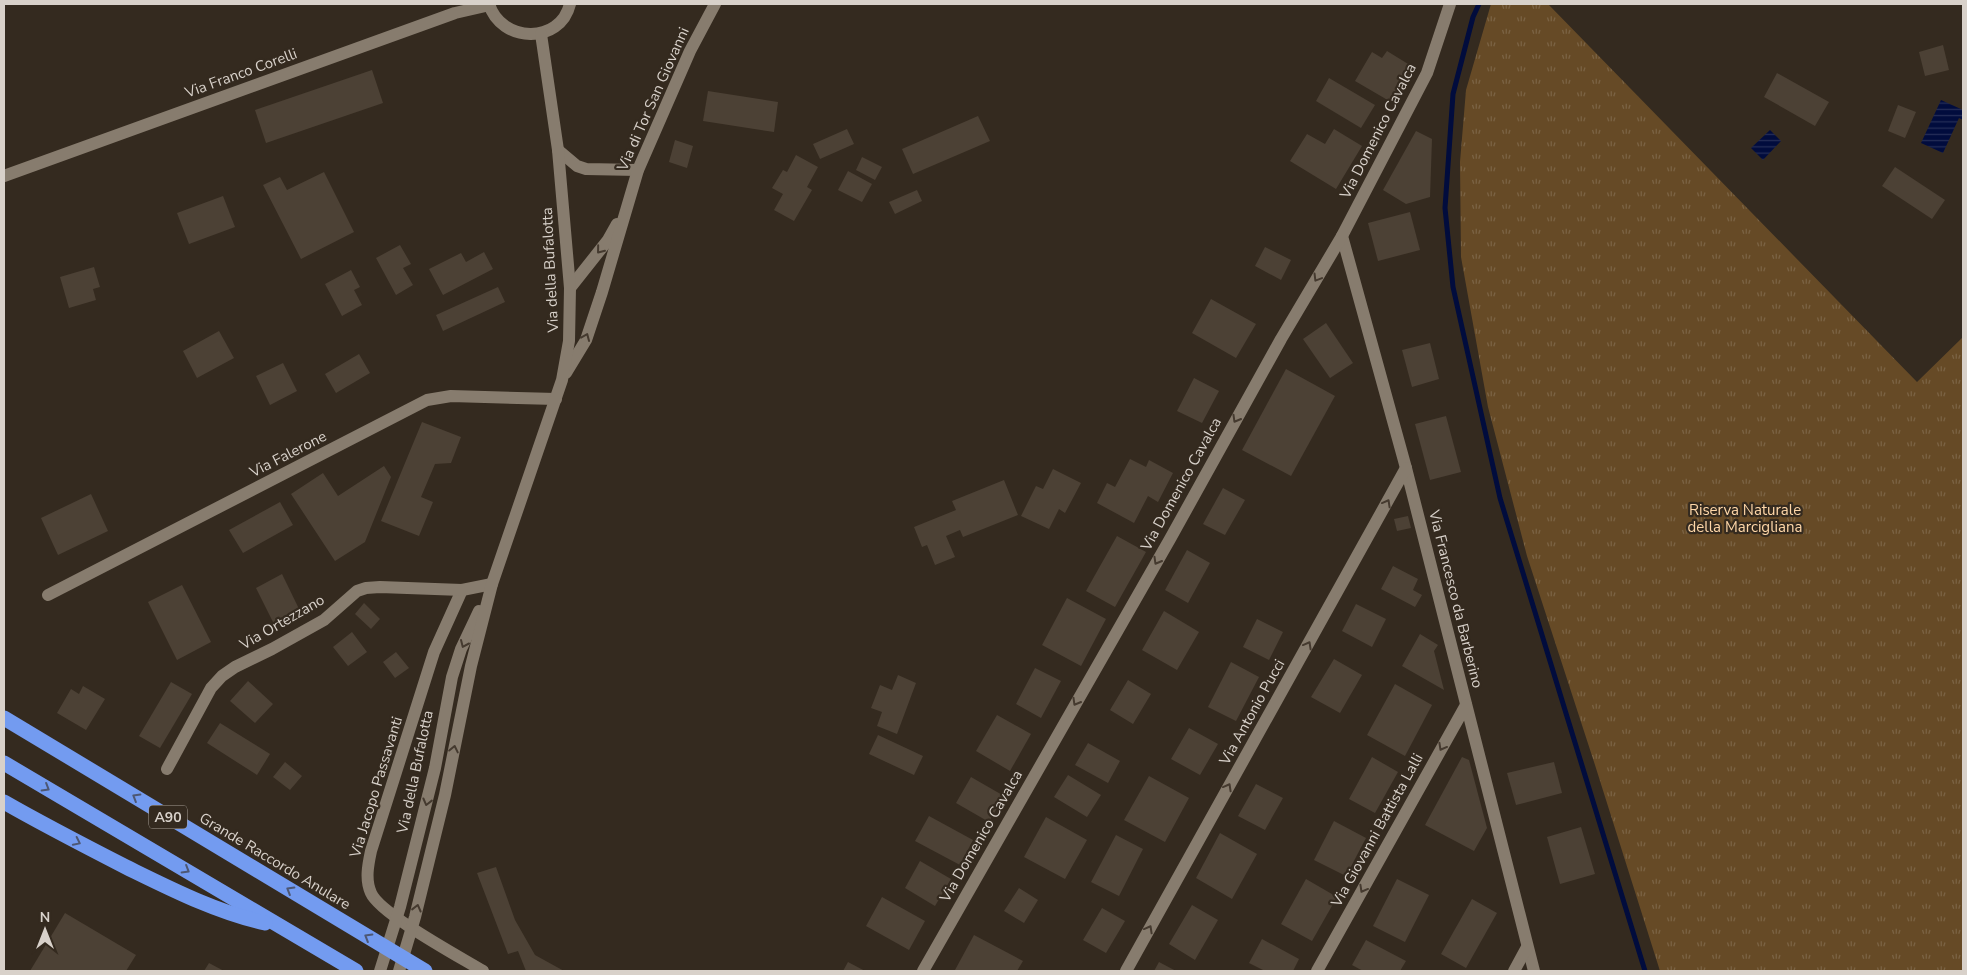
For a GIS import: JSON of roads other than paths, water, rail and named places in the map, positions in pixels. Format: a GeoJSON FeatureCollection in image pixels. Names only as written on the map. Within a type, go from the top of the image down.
{"type":"FeatureCollection","features":[{"type":"Feature","properties":{"kind":"highway","name":"Grande Raccordo Anulare"},"geometry":{"type":"LineString","coordinates":[[4,718],[425,971]]}},
{"type":"Feature","properties":{"kind":"highway","name":"A90"},"geometry":{"type":"LineString","coordinates":[[4,763],[356,971]]}},
{"type":"Feature","properties":{"kind":"highway"},"geometry":{"type":"LineString","coordinates":[[4,802],[65,836],[176,890],[239,917],[280,926]]}},
{"type":"Feature","properties":{"kind":"street"},"geometry":{"type":"LineString","coordinates":[[490,4],[493,14],[514,31],[526,34],[541,34],[552,29],[563,19],[570,4]]}},
{"type":"Feature","properties":{"kind":"street","name":"Via Franco Corelli"},"geometry":{"type":"LineString","coordinates":[[4,176],[455,13],[490,4]]}},
{"type":"Feature","properties":{"kind":"street","name":"Via di Tor San Giovanni"},"geometry":{"type":"LineString","coordinates":[[626,209],[638,170],[690,51],[715,4]]}},
{"type":"Feature","properties":{"kind":"street","name":"Via Domenico Cavalca"},"geometry":{"type":"LineString","coordinates":[[923,971],[1170,539],[1281,339],[1342,236],[1427,72],[1450,4]]}},
{"type":"Feature","properties":{"kind":"street","name":"Via della Bufalotta"},"geometry":{"type":"LineString","coordinates":[[399,971],[415,916],[445,794],[471,666],[492,584],[562,380],[569,340],[570,288],[558,150],[541,34]]}},
{"type":"Feature","properties":{"kind":"street"},"geometry":{"type":"LineString","coordinates":[[558,150],[577,166],[586,169],[638,170]]}},
{"type":"Feature","properties":{"kind":"street"},"geometry":{"type":"LineString","coordinates":[[570,288],[608,240],[626,209]]}},
{"type":"Feature","properties":{"kind":"street"},"geometry":{"type":"LineString","coordinates":[[562,380],[586,340],[626,209]]}},
{"type":"Feature","properties":{"kind":"street","name":"Via Francesco da Barberino"},"geometry":{"type":"LineString","coordinates":[[1342,236],[1406,468],[1534,971]]}},
{"type":"Feature","properties":{"kind":"street","name":"Via Falerone"},"geometry":{"type":"LineString","coordinates":[[48,595],[427,400],[451,396],[556,398]]}},
{"type":"Feature","properties":{"kind":"street","name":"Via Antonio Pucci"},"geometry":{"type":"LineString","coordinates":[[1126,971],[1406,468]]}},
{"type":"Feature","properties":{"kind":"street","name":"Via della Bufalotta"},"geometry":{"type":"LineString","coordinates":[[380,971],[400,907],[436,768],[452,677],[461,649],[492,584]]}},
{"type":"Feature","properties":{"kind":"street","name":"Via Ortezzano"},"geometry":{"type":"LineString","coordinates":[[167,770],[212,688],[222,676],[235,666],[272,649],[324,620],[357,591],[380,587],[462,590],[492,584]]}},
{"type":"Feature","properties":{"kind":"street","name":"Via Jacopo Passavanti"},"geometry":{"type":"LineString","coordinates":[[462,590],[434,652],[371,851],[368,885],[374,898],[383,908],[483,971]]}},
{"type":"Feature","properties":{"kind":"street","name":"Via Giovanni Battista Lalli"},"geometry":{"type":"LineString","coordinates":[[1317,971],[1466,705]]}},
{"type":"Feature","properties":{"kind":"street"},"geometry":{"type":"LineString","coordinates":[[1514,971],[1527,947]]}},
{"type":"Feature","properties":{"kind":"waterway"},"geometry":{"type":"LineString","coordinates":[[1479,4],[1473,17],[1453,94],[1445,208],[1453,287],[1500,498],[1645,971]]}},
{"type":"Feature","properties":{"kind":"park label","name":"Riserva Naturale della Marcigliana"},"geometry":{"type":"Point","coordinates":[1745,518]}}]}
